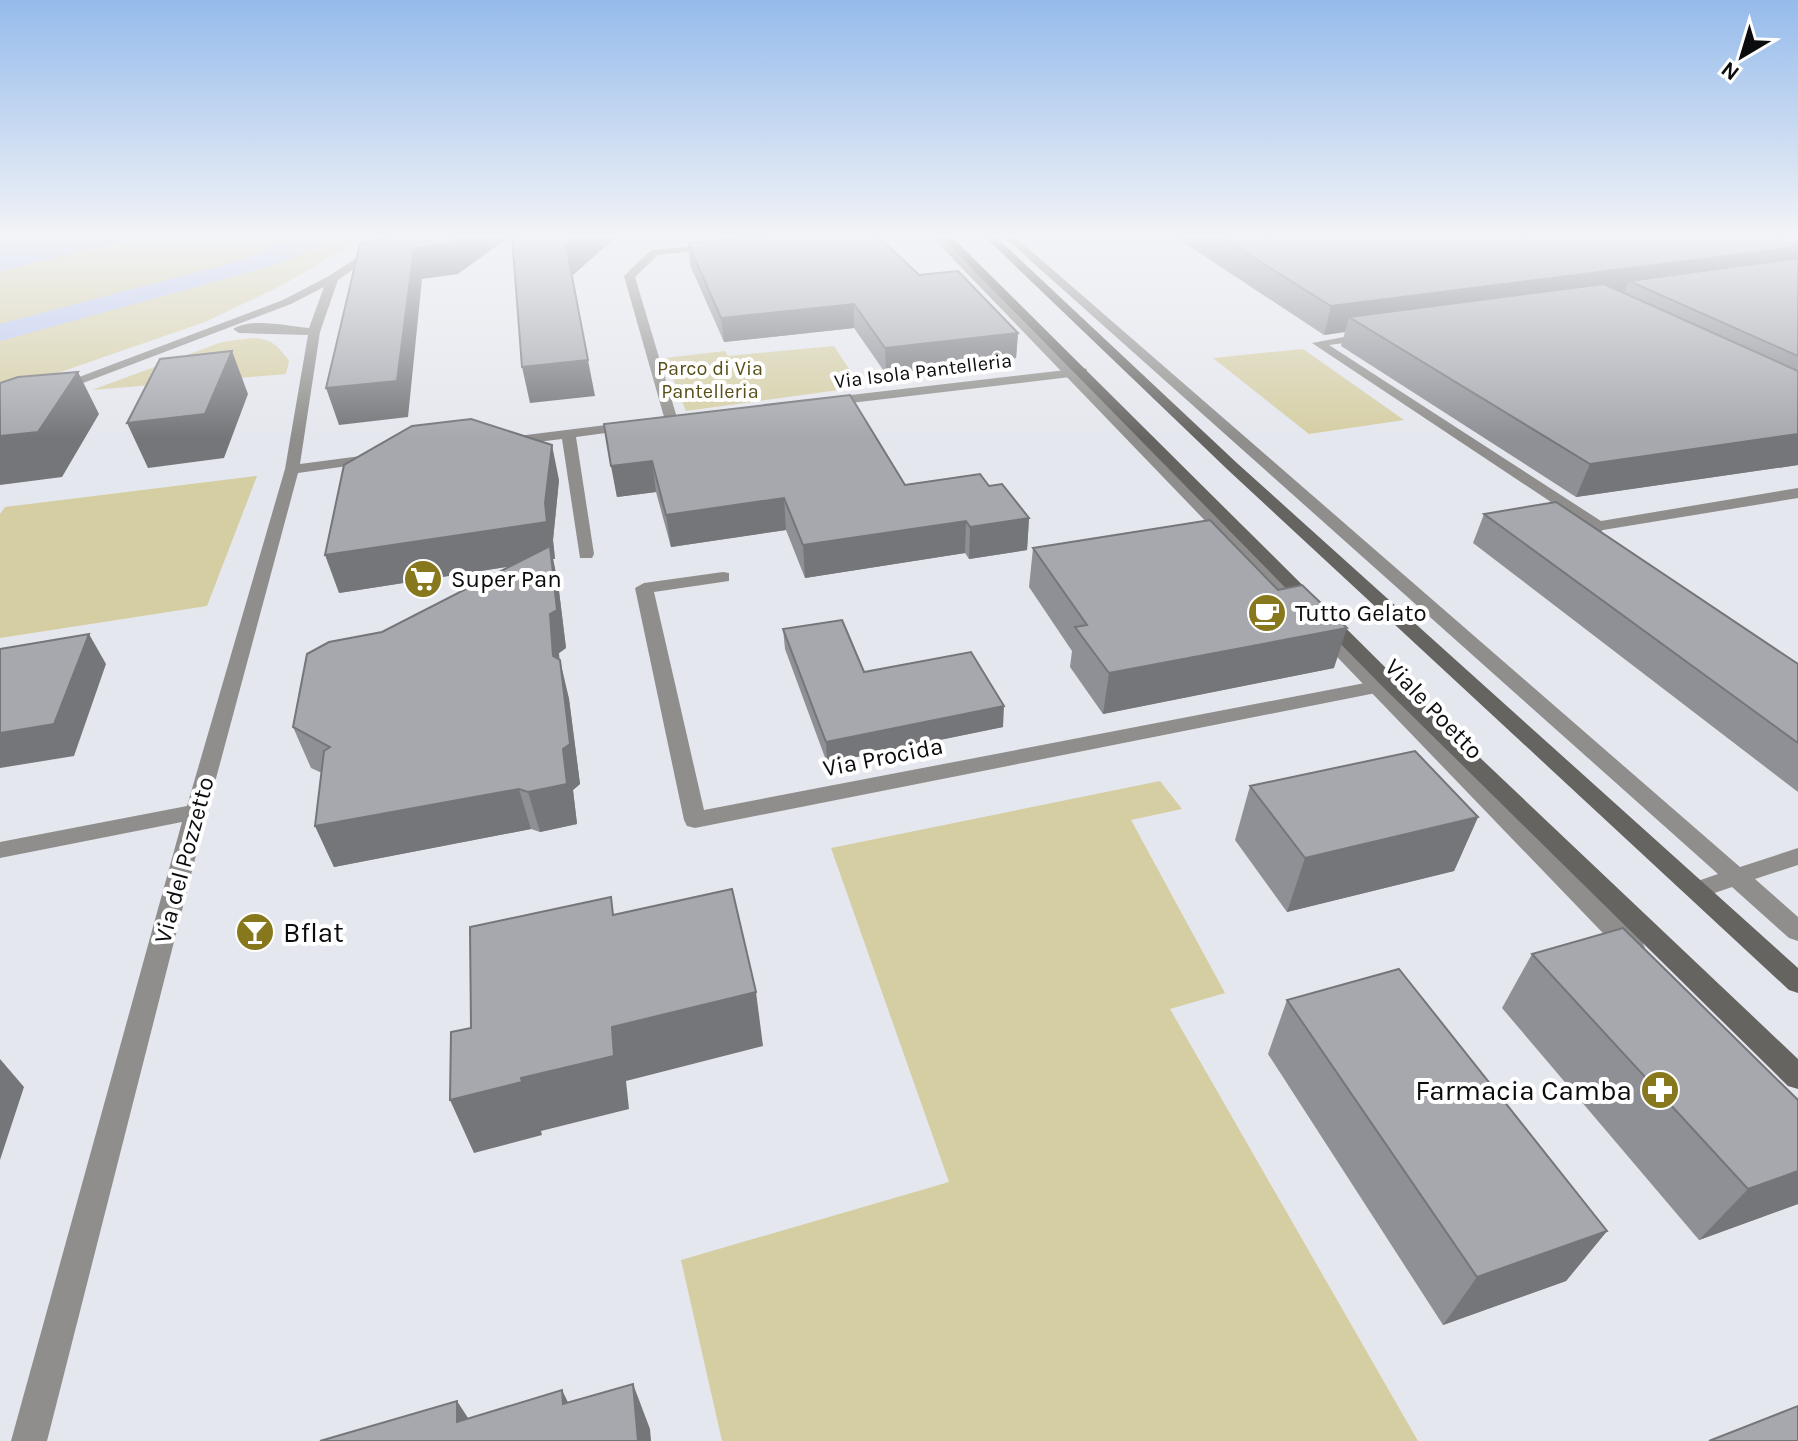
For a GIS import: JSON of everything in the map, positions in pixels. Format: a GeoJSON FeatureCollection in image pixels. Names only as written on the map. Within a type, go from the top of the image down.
{"type":"FeatureCollection","features":[{"type":"Feature","properties":{"kind":"main road","name":"Viale Poetto"},"geometry":{"type":"LineString","coordinates":[[1009,303],[1076,373]]}},
{"type":"Feature","properties":{"kind":"main road","name":"Viale Poetto"},"geometry":{"type":"LineString","coordinates":[[1060,303],[1244,477],[1798,983]]}},
{"type":"Feature","properties":{"kind":"main road","name":"Viale Poetto"},"geometry":{"type":"LineString","coordinates":[[1384,686],[1798,1077]]}},
{"type":"Feature","properties":{"kind":"street"},"geometry":{"type":"LineString","coordinates":[[40,394],[284,303]]}},
{"type":"Feature","properties":{"kind":"street","name":"Via del Pozzetto"},"geometry":{"type":"LineString","coordinates":[[29,1441],[196,812],[292,469],[314,332],[324,303]]}},
{"type":"Feature","properties":{"kind":"street"},"geometry":{"type":"LineString","coordinates":[[491,443],[664,422],[636,303]]}},
{"type":"Feature","properties":{"kind":"street","name":"Viale Poetto"},"geometry":{"type":"LineString","coordinates":[[1005,303],[1384,686],[1650,965]]}},
{"type":"Feature","properties":{"kind":"street"},"geometry":{"type":"LineString","coordinates":[[1084,303],[1798,931]]}},
{"type":"Feature","properties":{"kind":"street"},"geometry":{"type":"LineString","coordinates":[[202,336],[267,328],[314,332]]}},
{"type":"Feature","properties":{"kind":"street"},"geometry":{"type":"LineString","coordinates":[[1380,335],[1318,343],[1598,526]]}},
{"type":"Feature","properties":{"kind":"street","name":"Via Isola Pantelleria"},"geometry":{"type":"LineString","coordinates":[[808,404],[1076,373]]}},
{"type":"Feature","properties":{"kind":"street"},"geometry":{"type":"LineString","coordinates":[[568,434],[586,554]]}},
{"type":"Feature","properties":{"kind":"street"},"geometry":{"type":"LineString","coordinates":[[292,469],[384,457]]}},
{"type":"Feature","properties":{"kind":"street"},"geometry":{"type":"LineString","coordinates":[[1590,551],[1577,542],[1598,526],[1798,493]]}},
{"type":"Feature","properties":{"kind":"street","name":"Via Procida"},"geometry":{"type":"LineString","coordinates":[[723,577],[644,588],[695,820],[1384,686]]}},
{"type":"Feature","properties":{"kind":"street"},"geometry":{"type":"LineString","coordinates":[[0,850],[196,812]]}},
{"type":"Feature","properties":{"kind":"street"},"geometry":{"type":"LineString","coordinates":[[1697,890],[1798,856]]}},
{"type":"Feature","properties":{"kind":"green space"},"geometry":{"type":"Polygon","coordinates":[[[0,303],[245,303],[205,322],[0,393],[0,303]]]}},
{"type":"Feature","properties":{"kind":"green space"},"geometry":{"type":"Polygon","coordinates":[[[252,338],[269,341],[281,351],[289,361],[286,374],[92,390],[222,342],[252,338]]]}},
{"type":"Feature","properties":{"kind":"green space","name":"Parco di Via Pantelleria"},"geometry":{"type":"Polygon","coordinates":[[[834,346],[861,387],[686,411],[665,358],[725,351],[728,356],[834,346]]]}},
{"type":"Feature","properties":{"kind":"green space"},"geometry":{"type":"Polygon","coordinates":[[[1303,349],[1404,420],[1309,434],[1213,358],[1303,349]]]}},
{"type":"Feature","properties":{"kind":"green space"},"geometry":{"type":"Polygon","coordinates":[[[257,476],[207,606],[0,638],[0,514],[5,507],[257,476]]]}},
{"type":"Feature","properties":{"kind":"green space"},"geometry":{"type":"Polygon","coordinates":[[[1160,781],[1182,809],[1131,820],[1225,993],[1170,1009],[1418,1441],[722,1441],[681,1260],[949,1182],[831,848],[1160,781]]]}},
{"type":"Feature","properties":{"kind":"water"},"geometry":{"type":"Polygon","coordinates":[[[79,303],[136,303],[0,341],[0,324],[79,303]]]}},
{"type":"Feature","properties":{"kind":"building"},"geometry":{"type":"Polygon","coordinates":[[[346,303],[407,303],[397,381],[326,388],[346,303]]]}},
{"type":"Feature","properties":{"kind":"building"},"geometry":{"type":"Polygon","coordinates":[[[517,303],[577,303],[588,360],[522,367],[517,303]]]}},
{"type":"Feature","properties":{"kind":"building"},"geometry":{"type":"Polygon","coordinates":[[[715,303],[989,303],[1018,333],[885,348],[854,304],[721,318],[715,303]]]}},
{"type":"Feature","properties":{"kind":"building"},"geometry":{"type":"Polygon","coordinates":[[[1455,303],[1647,303],[1798,371],[1798,434],[1590,464],[1349,317],[1455,303]]]}},
{"type":"Feature","properties":{"kind":"building"},"geometry":{"type":"Polygon","coordinates":[[[1679,303],[1798,303],[1798,356],[1679,303]]]}},
{"type":"Feature","properties":{"kind":"building"},"geometry":{"type":"Polygon","coordinates":[[[232,351],[205,414],[127,423],[160,359],[232,351]]]}},
{"type":"Feature","properties":{"kind":"building"},"geometry":{"type":"Polygon","coordinates":[[[78,372],[38,432],[0,436],[0,383],[18,377],[78,372]]]}},
{"type":"Feature","properties":{"kind":"building"},"geometry":{"type":"Polygon","coordinates":[[[850,395],[905,485],[980,474],[989,486],[1002,484],[1029,518],[970,527],[966,521],[803,545],[784,498],[666,515],[652,461],[611,466],[604,424],[850,395]]]}},
{"type":"Feature","properties":{"kind":"building"},"geometry":{"type":"Polygon","coordinates":[[[471,419],[552,445],[545,503],[547,522],[325,555],[344,465],[412,426],[471,419]]]}},
{"type":"Feature","properties":{"kind":"building"},"geometry":{"type":"Polygon","coordinates":[[[1556,502],[1798,664],[1798,743],[1484,514],[1556,502]]]}},
{"type":"Feature","properties":{"kind":"building"},"geometry":{"type":"Polygon","coordinates":[[[1210,520],[1278,590],[1302,585],[1347,628],[1109,673],[1075,627],[1087,625],[1033,548],[1210,520]]]}},
{"type":"Feature","properties":{"kind":"building"},"geometry":{"type":"Polygon","coordinates":[[[550,546],[557,610],[550,614],[553,656],[560,660],[570,744],[563,749],[567,784],[528,792],[519,789],[315,826],[324,751],[330,747],[293,727],[307,654],[329,642],[382,632],[550,546]]]}},
{"type":"Feature","properties":{"kind":"building"},"geometry":{"type":"Polygon","coordinates":[[[842,620],[864,672],[971,652],[1004,706],[826,742],[783,629],[842,620]]]}},
{"type":"Feature","properties":{"kind":"building"},"geometry":{"type":"Polygon","coordinates":[[[89,634],[54,724],[0,733],[0,649],[89,634]]]}},
{"type":"Feature","properties":{"kind":"building"},"geometry":{"type":"Polygon","coordinates":[[[1415,751],[1478,817],[1305,858],[1250,786],[1415,751]]]}},
{"type":"Feature","properties":{"kind":"building"},"geometry":{"type":"Polygon","coordinates":[[[732,889],[756,992],[612,1027],[614,1056],[521,1078],[522,1082],[450,1100],[451,1032],[471,1028],[470,927],[611,897],[613,915],[732,889]]]}},
{"type":"Feature","properties":{"kind":"building"},"geometry":{"type":"Polygon","coordinates":[[[1623,928],[1798,1100],[1798,1171],[1748,1189],[1532,954],[1623,928]]]}},
{"type":"Feature","properties":{"kind":"building"},"geometry":{"type":"Polygon","coordinates":[[[1399,969],[1607,1231],[1477,1277],[1287,1000],[1399,969]]]}},
{"type":"Feature","properties":{"kind":"building"},"geometry":{"type":"Polygon","coordinates":[[[633,1384],[638,1441],[320,1441],[457,1401],[457,1422],[562,1390],[563,1404],[633,1384]]]}},
{"type":"Feature","properties":{"kind":"building"},"geometry":{"type":"Polygon","coordinates":[[[1798,1406],[1798,1441],[1709,1441],[1798,1406]]]}},
{"type":"Feature","properties":{"kind":"place","name":"Super Pan"},"geometry":{"type":"Point","coordinates":[423,579]}},
{"type":"Feature","properties":{"kind":"place","name":"Tutto Gelato"},"geometry":{"type":"Point","coordinates":[1267,613]}},
{"type":"Feature","properties":{"kind":"place","name":"Bflat"},"geometry":{"type":"Point","coordinates":[255,932]}},
{"type":"Feature","properties":{"kind":"place","name":"Farmacia Camba"},"geometry":{"type":"Point","coordinates":[1660,1090]}}]}
